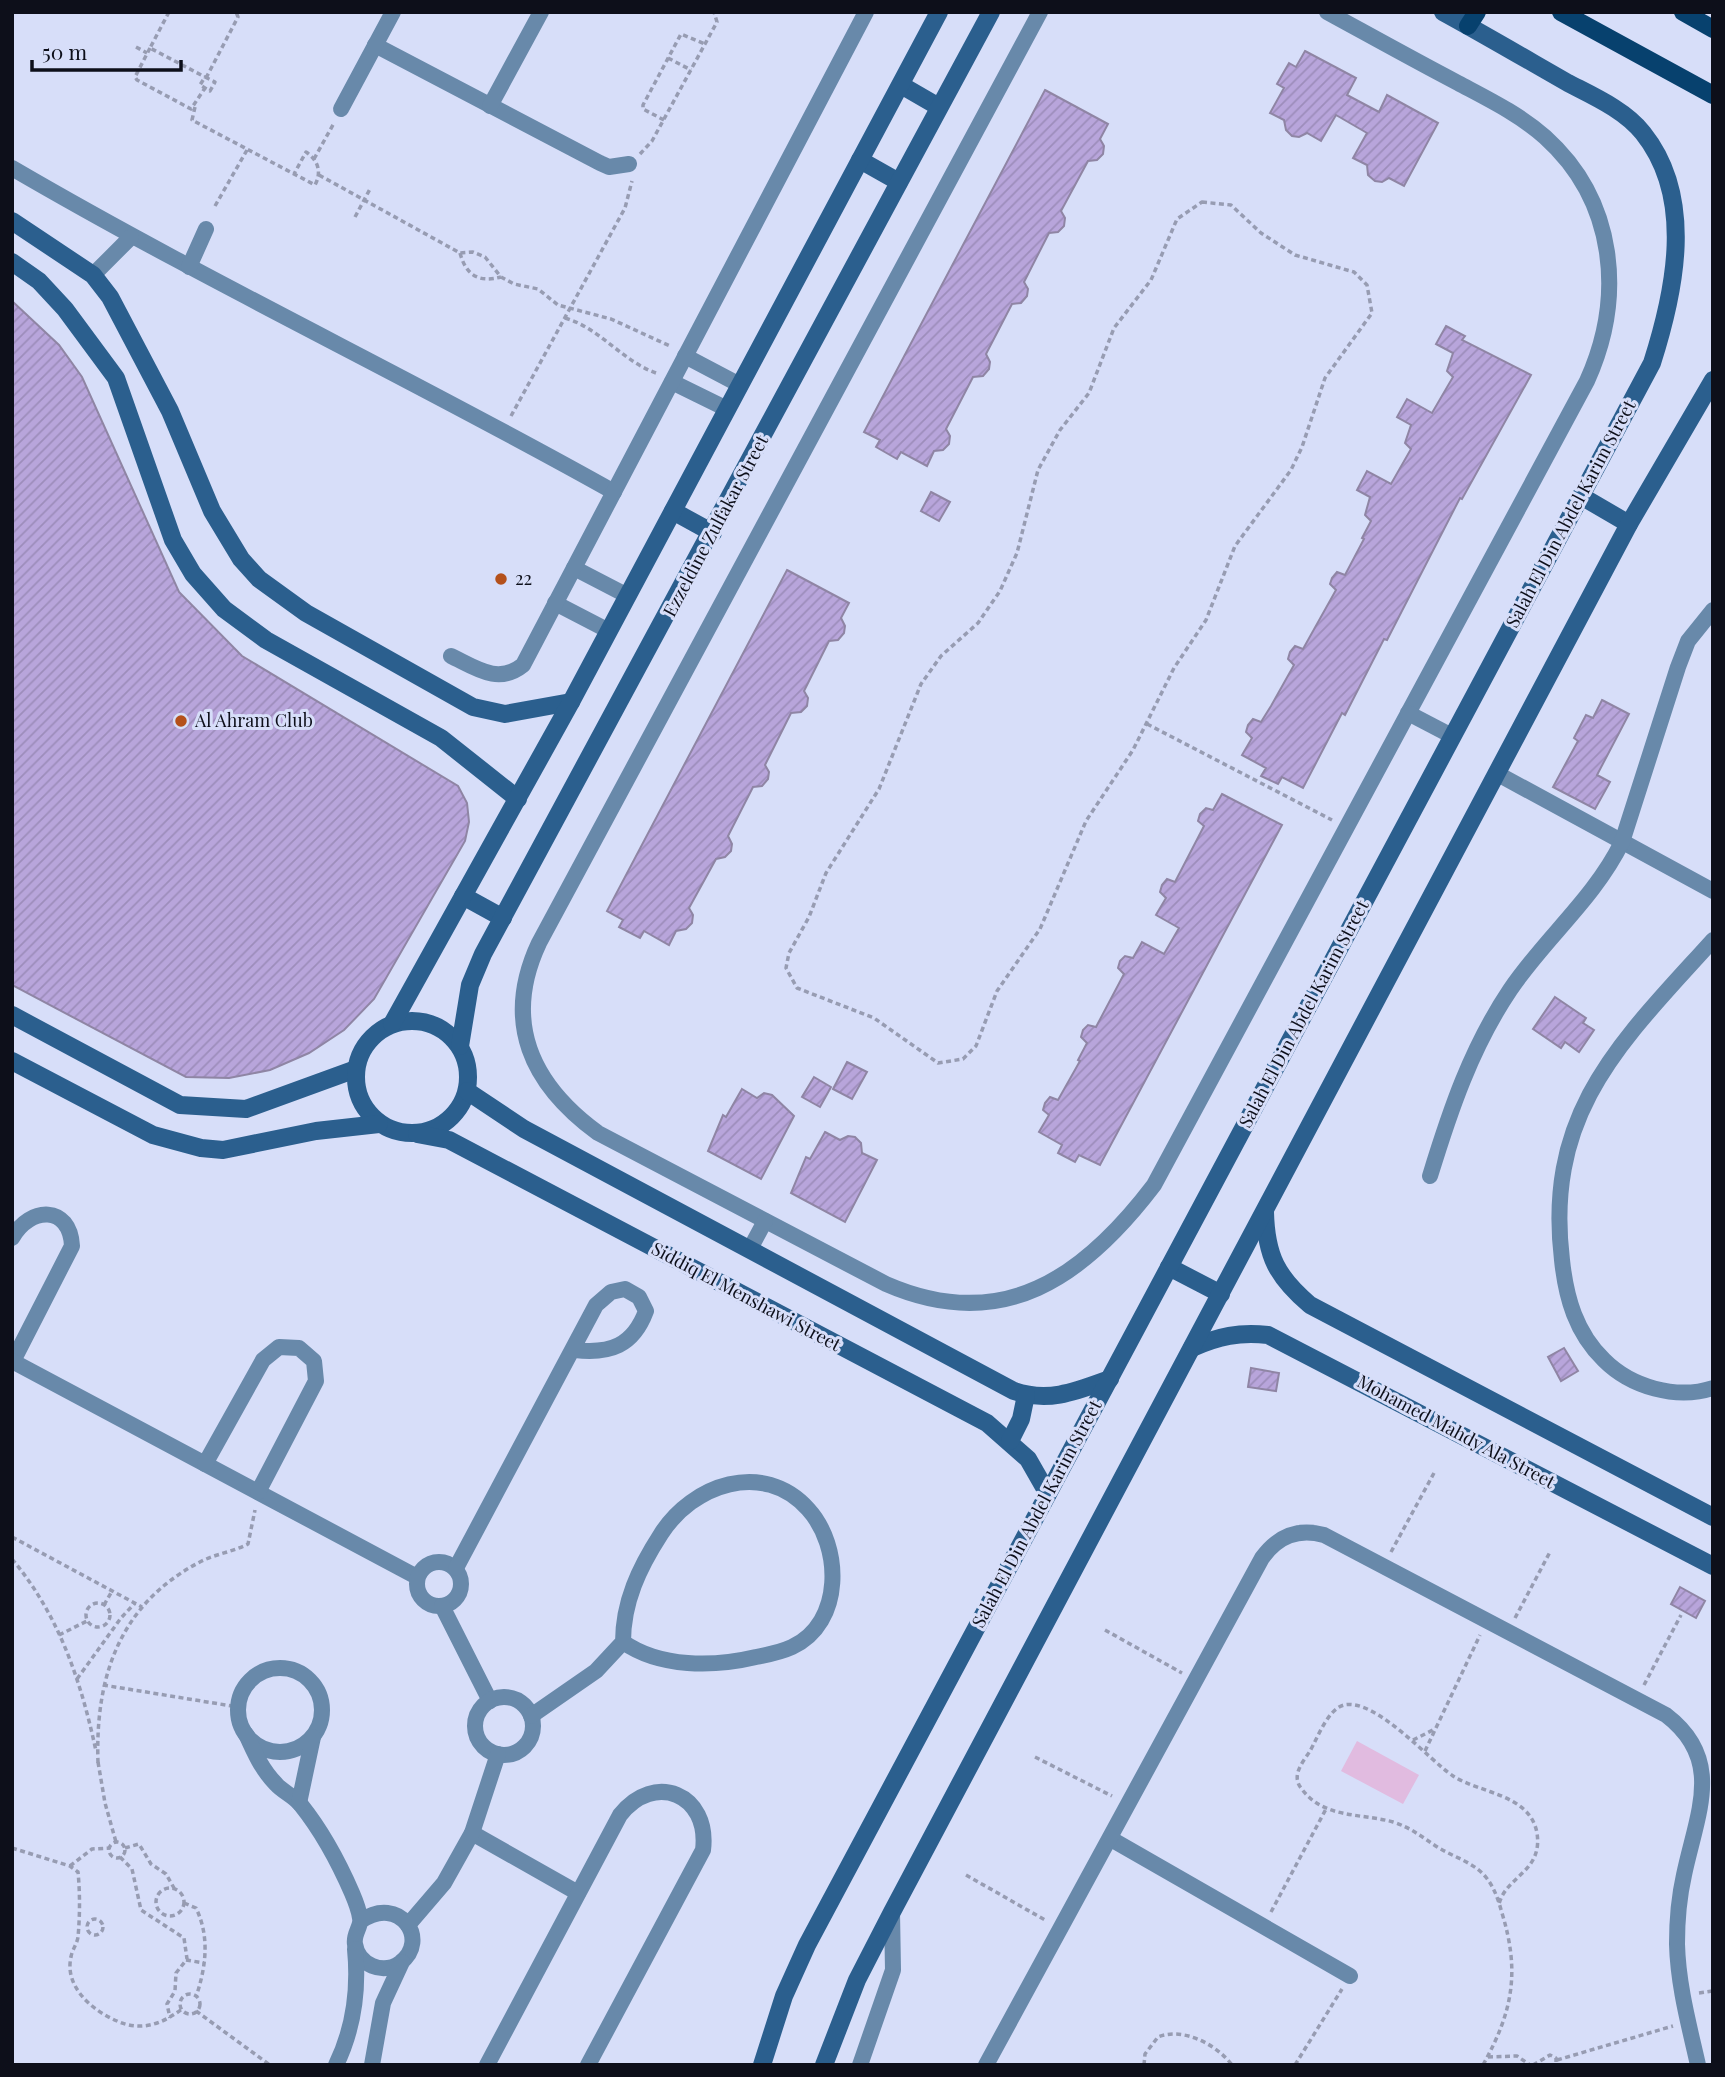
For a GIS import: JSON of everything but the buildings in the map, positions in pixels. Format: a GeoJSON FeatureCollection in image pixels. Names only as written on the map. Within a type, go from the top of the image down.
{"type":"FeatureCollection","features":[{"type":"Feature","properties":{"kind":"main road"},"geometry":{"type":"LineString","coordinates":[[1561,12],[1713,95]]}},
{"type":"Feature","properties":{"kind":"main road"},"geometry":{"type":"LineString","coordinates":[[1683,12],[1713,29]]}},
{"type":"Feature","properties":{"kind":"street"},"geometry":{"type":"LineString","coordinates":[[341,109],[393,12]]}},
{"type":"Feature","properties":{"kind":"street"},"geometry":{"type":"LineString","coordinates":[[490,106],[541,12]]}},
{"type":"Feature","properties":{"kind":"street"},"geometry":{"type":"LineString","coordinates":[[451,656],[489,675],[513,673],[523,665],[614,492],[682,354],[866,12]]}},
{"type":"Feature","properties":{"kind":"street"},"geometry":{"type":"LineString","coordinates":[[392,1024],[411,1021],[430,1023],[447,1032],[460,1046],[467,1068],[467,1091],[457,1112],[439,1127],[417,1134],[397,1132],[379,1124],[365,1109],[357,1090],[356,1069],[368,1041],[392,1024],[518,799],[939,12]]}},
{"type":"Feature","properties":{"kind":"street","name":"Ezzeldine Zulfakar Street"},"geometry":{"type":"LineString","coordinates":[[460,1046],[470,985],[503,918],[713,533],[991,12]]}},
{"type":"Feature","properties":{"kind":"street"},"geometry":{"type":"LineString","coordinates":[[1040,12],[546,930],[525,981],[522,1001],[526,1041],[540,1074],[564,1106],[598,1133],[886,1284],[927,1300],[971,1304],[994,1302],[1038,1290],[1068,1273],[1116,1231],[1154,1185],[1596,361],[1609,308],[1608,251],[1596,207],[1586,187],[1545,136],[1509,111],[1327,12]]}},
{"type":"Feature","properties":{"kind":"street","name":"Salah El Din Abdel Karim Street"},"geometry":{"type":"LineString","coordinates":[[762,2065],[784,1996],[801,1957],[1652,363],[1672,290],[1676,250],[1674,211],[1661,164],[1642,132],[1611,107],[1472,19],[1443,12]]}},
{"type":"Feature","properties":{"kind":"street"},"geometry":{"type":"LineString","coordinates":[[375,45],[609,167],[629,164]]}},
{"type":"Feature","properties":{"kind":"street"},"geometry":{"type":"LineString","coordinates":[[901,85],[939,107]]}},
{"type":"Feature","properties":{"kind":"street"},"geometry":{"type":"LineString","coordinates":[[860,160],[899,183]]}},
{"type":"Feature","properties":{"kind":"street"},"geometry":{"type":"LineString","coordinates":[[12,168],[131,237],[503,430],[614,492]]}},
{"type":"Feature","properties":{"kind":"street"},"geometry":{"type":"LineString","coordinates":[[12,221],[93,275],[110,297],[151,370],[225,535],[259,579],[306,613],[473,707],[505,714],[571,702]]}},
{"type":"Feature","properties":{"kind":"street"},"geometry":{"type":"LineString","coordinates":[[189,267],[206,229]]}},
{"type":"Feature","properties":{"kind":"street"},"geometry":{"type":"LineString","coordinates":[[93,275],[131,237]]}},
{"type":"Feature","properties":{"kind":"street"},"geometry":{"type":"LineString","coordinates":[[12,262],[39,281],[65,309],[116,378],[173,540],[193,574],[224,609],[267,640],[441,738],[518,799]]}},
{"type":"Feature","properties":{"kind":"street"},"geometry":{"type":"LineString","coordinates":[[682,354],[740,385]]}},
{"type":"Feature","properties":{"kind":"street"},"geometry":{"type":"LineString","coordinates":[[670,378],[727,409]]}},
{"type":"Feature","properties":{"kind":"street"},"geometry":{"type":"LineString","coordinates":[[824,2065],[857,1980],[892,1912],[1629,524],[1713,380]]}},
{"type":"Feature","properties":{"kind":"street"},"geometry":{"type":"LineString","coordinates":[[1581,496],[1629,524]]}},
{"type":"Feature","properties":{"kind":"street"},"geometry":{"type":"LineString","coordinates":[[673,511],[713,533]]}},
{"type":"Feature","properties":{"kind":"street"},"geometry":{"type":"LineString","coordinates":[[574,568],[628,596]]}},
{"type":"Feature","properties":{"kind":"street"},"geometry":{"type":"LineString","coordinates":[[555,603],[609,631]]}},
{"type":"Feature","properties":{"kind":"street"},"geometry":{"type":"LineString","coordinates":[[1430,1176],[1456,1092],[1489,1023],[1532,960],[1598,886],[1622,842],[1678,667],[1689,641],[1713,610]]}},
{"type":"Feature","properties":{"kind":"street"},"geometry":{"type":"LineString","coordinates":[[1408,713],[1452,736]]}},
{"type":"Feature","properties":{"kind":"street"},"geometry":{"type":"LineString","coordinates":[[1496,773],[1713,891]]}},
{"type":"Feature","properties":{"kind":"street"},"geometry":{"type":"LineString","coordinates":[[463,896],[503,918]]}},
{"type":"Feature","properties":{"kind":"street"},"geometry":{"type":"LineString","coordinates":[[1713,940],[1619,1045],[1596,1079],[1579,1116],[1567,1156],[1560,1197],[1559,1238],[1564,1279],[1575,1319],[1598,1355],[1614,1370],[1643,1386],[1675,1392],[1713,1388]]}},
{"type":"Feature","properties":{"kind":"street"},"geometry":{"type":"LineString","coordinates":[[12,1015],[180,1105],[246,1109],[356,1069]]}},
{"type":"Feature","properties":{"kind":"street"},"geometry":{"type":"LineString","coordinates":[[12,1061],[153,1135],[201,1148],[223,1150],[316,1131],[379,1124]]}},
{"type":"Feature","properties":{"kind":"street"},"geometry":{"type":"LineString","coordinates":[[467,1091],[524,1129],[1026,1395],[1058,1396],[1110,1378]]}},
{"type":"Feature","properties":{"kind":"street","name":"Siddiq El Menshawi Street"},"geometry":{"type":"LineString","coordinates":[[417,1134],[449,1140],[987,1423],[1028,1459],[1048,1494]]}},
{"type":"Feature","properties":{"kind":"street"},"geometry":{"type":"LineString","coordinates":[[1265,1210],[1266,1238],[1274,1264],[1289,1287],[1310,1306],[1713,1517]]}},
{"type":"Feature","properties":{"kind":"street"},"geometry":{"type":"LineString","coordinates":[[12,1238],[24,1221],[39,1214],[48,1214],[56,1217],[69,1229],[72,1246],[13,1361],[418,1577]]}},
{"type":"Feature","properties":{"kind":"street"},"geometry":{"type":"LineString","coordinates":[[750,1249],[765,1221]]}},
{"type":"Feature","properties":{"kind":"street"},"geometry":{"type":"LineString","coordinates":[[1169,1267],[1221,1294]]}},
{"type":"Feature","properties":{"kind":"street"},"geometry":{"type":"LineString","coordinates":[[456,1568],[434,1562],[427,1565],[418,1577],[422,1599],[435,1606],[455,1601],[461,1588],[456,1568],[575,1350],[596,1305],[611,1292],[625,1289],[639,1297],[646,1311],[640,1326],[629,1338],[599,1353],[575,1350]]}},
{"type":"Feature","properties":{"kind":"street","name":"Mohamed Mahdy Ala Street"},"geometry":{"type":"LineString","coordinates":[[1192,1348],[1217,1337],[1242,1332],[1268,1335],[1713,1566]]}},
{"type":"Feature","properties":{"kind":"street"},"geometry":{"type":"LineString","coordinates":[[205,1464],[270,1352],[279,1347],[299,1348],[314,1362],[316,1381],[258,1492]]}},
{"type":"Feature","properties":{"kind":"street"},"geometry":{"type":"LineString","coordinates":[[1010,1441],[1021,1419],[1026,1395]]}},
{"type":"Feature","properties":{"kind":"street"},"geometry":{"type":"LineString","coordinates":[[531,1716],[596,1671],[623,1642],[623,1618],[629,1595],[667,1523],[685,1504],[708,1490],[733,1481],[760,1482],[786,1492],[807,1508],[823,1530],[831,1556],[833,1583],[827,1608],[813,1630],[793,1647],[755,1657],[715,1662],[656,1660],[623,1642]]}},
{"type":"Feature","properties":{"kind":"street"},"geometry":{"type":"LineString","coordinates":[[991,2062],[1262,1558],[1283,1538],[1311,1531],[1324,1535],[1681,1725],[1700,1753],[1704,1770],[1702,1804],[1678,1910],[1680,1979],[1698,2065]]}},
{"type":"Feature","properties":{"kind":"street"},"geometry":{"type":"LineString","coordinates":[[442,1606],[490,1701]]}},
{"type":"Feature","properties":{"kind":"street"},"geometry":{"type":"LineString","coordinates":[[299,1803],[313,1737],[322,1719],[322,1699],[312,1682],[297,1671],[277,1668],[258,1674],[245,1688],[238,1707],[246,1734],[258,1760],[276,1784],[299,1803],[336,1861],[361,1921],[355,1943],[356,1997],[351,2024],[336,2065]]}},
{"type":"Feature","properties":{"kind":"street"},"geometry":{"type":"LineString","coordinates":[[509,1697],[519,1701],[531,1716],[531,1736],[526,1745],[518,1751],[498,1755],[481,1744],[475,1726],[482,1707],[490,1701],[509,1697]]}},
{"type":"Feature","properties":{"kind":"street"},"geometry":{"type":"LineString","coordinates":[[246,1734],[260,1747],[279,1752],[298,1749],[313,1737]]}},
{"type":"Feature","properties":{"kind":"street"},"geometry":{"type":"LineString","coordinates":[[408,1924],[444,1883],[472,1833],[498,1755]]}},
{"type":"Feature","properties":{"kind":"street"},"geometry":{"type":"LineString","coordinates":[[487,2065],[578,1893],[629,1804],[641,1796],[663,1792],[684,1799],[695,1808],[702,1821],[703,1850],[587,2065]]}},
{"type":"Feature","properties":{"kind":"street"},"geometry":{"type":"LineString","coordinates":[[472,1833],[578,1893]]}},
{"type":"Feature","properties":{"kind":"street"},"geometry":{"type":"LineString","coordinates":[[1111,1839],[1350,1976]]}},
{"type":"Feature","properties":{"kind":"street"},"geometry":{"type":"LineString","coordinates":[[361,1921],[372,1913],[386,1911],[398,1915],[408,1924],[412,1937],[410,1951],[383,2003],[372,2065]]}},
{"type":"Feature","properties":{"kind":"street"},"geometry":{"type":"LineString","coordinates":[[865,2062],[893,1970],[892,1912]]}},
{"type":"Feature","properties":{"kind":"street"},"geometry":{"type":"LineString","coordinates":[[355,1943],[359,1955],[367,1964],[391,1968],[402,1962]]}},
{"type":"Feature","properties":{"kind":"path"},"geometry":{"type":"LineString","coordinates":[[169,12],[135,77],[190,109],[195,107]]}},
{"type":"Feature","properties":{"kind":"path"},"geometry":{"type":"LineString","coordinates":[[150,48],[205,78],[215,82],[210,91],[200,85],[205,78],[238,17],[236,12]]}},
{"type":"Feature","properties":{"kind":"path"},"geometry":{"type":"LineString","coordinates":[[503,430],[625,208],[632,179],[629,164],[652,141],[717,22],[714,12]]}},
{"type":"Feature","properties":{"kind":"path"},"geometry":{"type":"LineString","coordinates":[[663,120],[642,107],[668,58],[682,33],[705,44]]}},
{"type":"Feature","properties":{"kind":"path"},"geometry":{"type":"LineString","coordinates":[[136,47],[147,53]]}},
{"type":"Feature","properties":{"kind":"path"},"geometry":{"type":"LineString","coordinates":[[668,58],[691,70]]}},
{"type":"Feature","properties":{"kind":"path"},"geometry":{"type":"LineString","coordinates":[[205,88],[195,107],[192,120],[294,174],[315,185],[318,175],[314,159],[306,152],[294,174]]}},
{"type":"Feature","properties":{"kind":"path"},"geometry":{"type":"LineString","coordinates":[[314,159],[341,109]]}},
{"type":"Feature","properties":{"kind":"path"},"geometry":{"type":"LineString","coordinates":[[215,206],[247,149]]}},
{"type":"Feature","properties":{"kind":"path"},"geometry":{"type":"LineString","coordinates":[[318,175],[460,253],[473,252],[485,257],[495,265],[500,277],[514,284],[538,289],[558,305],[611,319],[665,343],[682,354]]}},
{"type":"Feature","properties":{"kind":"path"},"geometry":{"type":"LineString","coordinates":[[355,216],[370,189]]}},
{"type":"Feature","properties":{"kind":"path"},"geometry":{"type":"LineString","coordinates":[[1202,202],[1222,202],[1239,211],[1261,233],[1295,254],[1345,269],[1361,278],[1371,293],[1372,313],[1325,378],[1291,470],[1235,546],[1215,603],[1174,668],[1147,724],[1086,821],[1040,929],[997,991],[976,1046],[963,1059],[945,1063],[931,1060],[881,1022],[804,992],[792,982],[786,968],[789,953],[809,918],[826,873],[879,789],[920,684],[942,656],[978,623],[1000,591],[1017,553],[1038,470],[1060,430],[1089,393],[1114,328],[1151,280],[1177,219],[1202,202]]}},
{"type":"Feature","properties":{"kind":"path"},"geometry":{"type":"LineString","coordinates":[[460,253],[464,267],[474,277],[487,281],[500,277]]}},
{"type":"Feature","properties":{"kind":"path"},"geometry":{"type":"LineString","coordinates":[[564,318],[600,336],[642,368],[670,378]]}},
{"type":"Feature","properties":{"kind":"path"},"geometry":{"type":"LineString","coordinates":[[1147,724],[1347,827]]}},
{"type":"Feature","properties":{"kind":"path"},"geometry":{"type":"LineString","coordinates":[[1383,1566],[1434,1473]]}},
{"type":"Feature","properties":{"kind":"path"},"geometry":{"type":"LineString","coordinates":[[98,1763],[97,1722],[103,1685],[125,1632],[142,1607],[178,1575],[200,1562],[248,1544],[258,1492]]}},
{"type":"Feature","properties":{"kind":"path"},"geometry":{"type":"LineString","coordinates":[[12,1537],[142,1607]]}},
{"type":"Feature","properties":{"kind":"path"},"geometry":{"type":"LineString","coordinates":[[1508,1632],[1550,1552]]}},
{"type":"Feature","properties":{"kind":"path"},"geometry":{"type":"LineString","coordinates":[[12,1559],[40,1597],[78,1679],[105,1803],[116,1842],[125,1848]]}},
{"type":"Feature","properties":{"kind":"path"},"geometry":{"type":"LineString","coordinates":[[104,1605],[112,1591]]}},
{"type":"Feature","properties":{"kind":"path"},"geometry":{"type":"LineString","coordinates":[[78,1679],[114,1626],[135,1603]]}},
{"type":"Feature","properties":{"kind":"path"},"geometry":{"type":"LineString","coordinates":[[87,1621],[86,1614],[92,1605],[104,1605]]}},
{"type":"Feature","properties":{"kind":"path"},"geometry":{"type":"LineString","coordinates":[[104,1605],[109,1612],[108,1622]]}},
{"type":"Feature","properties":{"kind":"path"},"geometry":{"type":"LineString","coordinates":[[1636,1699],[1681,1615]]}},
{"type":"Feature","properties":{"kind":"path"},"geometry":{"type":"LineString","coordinates":[[59,1635],[87,1621]]}},
{"type":"Feature","properties":{"kind":"path"},"geometry":{"type":"LineString","coordinates":[[87,1621],[99,1628],[108,1622]]}},
{"type":"Feature","properties":{"kind":"path"},"geometry":{"type":"LineString","coordinates":[[1425,1751],[1487,1621]]}},
{"type":"Feature","properties":{"kind":"path"},"geometry":{"type":"LineString","coordinates":[[108,1622],[125,1632]]}},
{"type":"Feature","properties":{"kind":"path"},"geometry":{"type":"LineString","coordinates":[[1105,1630],[1196,1681]]}},
{"type":"Feature","properties":{"kind":"path"},"geometry":{"type":"LineString","coordinates":[[103,1685],[238,1707]]}},
{"type":"Feature","properties":{"kind":"path"},"geometry":{"type":"LineString","coordinates":[[1483,2065],[1504,2024],[1513,1984],[1511,1943],[1499,1904],[1484,1875],[1418,1832],[1391,1822],[1326,1809],[1303,1791],[1297,1774],[1335,1710],[1348,1704],[1361,1707],[1413,1740],[1455,1778],[1524,1809],[1537,1834],[1537,1848],[1530,1868],[1505,1889],[1499,1904]]}},
{"type":"Feature","properties":{"kind":"path"},"geometry":{"type":"LineString","coordinates":[[1413,1740],[1427,1731],[1433,1731]]}},
{"type":"Feature","properties":{"kind":"path"},"geometry":{"type":"LineString","coordinates":[[1035,1757],[1129,1805]]}},
{"type":"Feature","properties":{"kind":"path"},"geometry":{"type":"LineString","coordinates":[[1263,1926],[1326,1809]]}},
{"type":"Feature","properties":{"kind":"path"},"geometry":{"type":"LineString","coordinates":[[70,1866],[92,1849],[110,1848],[116,1842]]}},
{"type":"Feature","properties":{"kind":"path"},"geometry":{"type":"LineString","coordinates":[[120,1857],[125,1848],[139,1844],[151,1864],[166,1874],[174,1888],[184,1896],[183,1909],[173,1916],[166,1916],[157,1908],[156,1902],[162,1891],[174,1888]]}},
{"type":"Feature","properties":{"kind":"path"},"geometry":{"type":"LineString","coordinates":[[12,1848],[70,1866],[78,1875],[78,1939],[70,1967],[72,1978],[83,1997],[101,2013],[123,2024],[139,2027],[155,2025],[181,2009]]}},
{"type":"Feature","properties":{"kind":"path"},"geometry":{"type":"LineString","coordinates":[[110,1848],[112,1856],[120,1857],[134,1875],[141,1910],[184,1936],[186,1960],[176,1973],[175,1991],[167,2004],[170,2018]]}},
{"type":"Feature","properties":{"kind":"path"},"geometry":{"type":"LineString","coordinates":[[966,1875],[1062,1930]]}},
{"type":"Feature","properties":{"kind":"path"},"geometry":{"type":"LineString","coordinates":[[184,1903],[191,1904],[200,1916],[204,1930],[204,1963],[196,1997]]}},
{"type":"Feature","properties":{"kind":"path"},"geometry":{"type":"LineString","coordinates":[[78,1924],[97,1920],[101,1922],[102,1930],[99,1934],[91,1934],[87,1926],[89,1922]]}},
{"type":"Feature","properties":{"kind":"path"},"geometry":{"type":"LineString","coordinates":[[186,1960],[204,1963]]}},
{"type":"Feature","properties":{"kind":"path"},"geometry":{"type":"LineString","coordinates":[[1295,2065],[1350,1976]]}},
{"type":"Feature","properties":{"kind":"path"},"geometry":{"type":"LineString","coordinates":[[190,1994],[196,1997],[200,2004],[196,2011],[189,2014],[181,2009],[181,1998],[190,1994]]}},
{"type":"Feature","properties":{"kind":"path"},"geometry":{"type":"LineString","coordinates":[[196,2011],[270,2065]]}},
{"type":"Feature","properties":{"kind":"path"},"geometry":{"type":"LineString","coordinates":[[1488,2057],[1517,2056],[1532,2065],[1548,2055],[1553,2056],[1556,2063],[1688,2021]]}},
{"type":"Feature","properties":{"kind":"path"},"geometry":{"type":"LineString","coordinates":[[1144,2065],[1145,2054],[1158,2038],[1179,2033],[1204,2042],[1232,2065]]}},
{"type":"Feature","properties":{"kind":"shaded area"},"geometry":{"type":"Polygon","coordinates":[[[1357,1741],[1419,1775],[1403,1804],[1341,1771],[1357,1741]]]}},
{"type":"Feature","properties":{"kind":"place","name":"22"},"geometry":{"type":"Point","coordinates":[501,579]}},
{"type":"Feature","properties":{"kind":"place","name":"Al Ahram Club"},"geometry":{"type":"Point","coordinates":[181,721]}}]}
